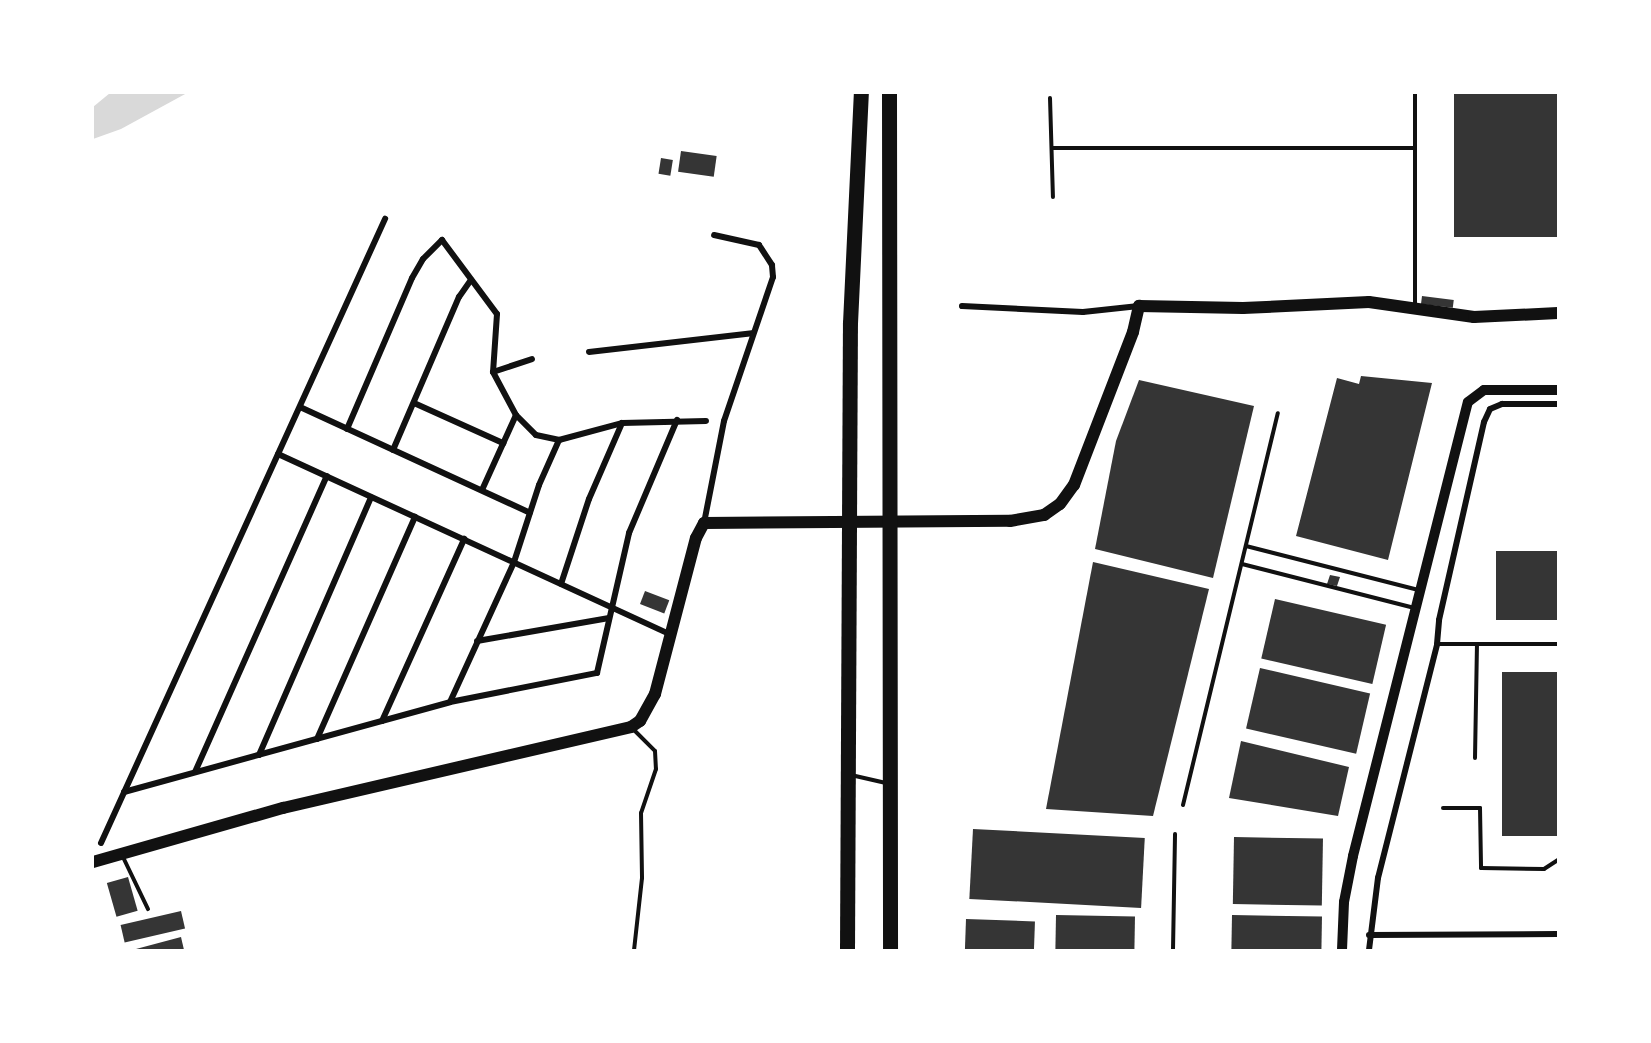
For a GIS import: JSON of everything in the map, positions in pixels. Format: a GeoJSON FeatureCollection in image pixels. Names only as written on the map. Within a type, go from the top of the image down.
{"type":"FeatureCollection","features":[{"type":"Feature","properties":{"kind":"highway"},"geometry":{"type":"LineString","coordinates":[[847,950],[850,323],[861,93]]}},
{"type":"Feature","properties":{"kind":"highway"},"geometry":{"type":"LineString","coordinates":[[889,93],[890,950]]}},
{"type":"Feature","properties":{"kind":"main road"},"geometry":{"type":"LineString","coordinates":[[93,862],[283,808],[631,727],[640,721],[655,694],[670,633],[704,523],[949,522],[1031,519],[1060,504],[1078,475],[1133,332],[1139,306],[1243,308],[1369,302],[1474,317],[1558,313]]}},
{"type":"Feature","properties":{"kind":"street"},"geometry":{"type":"LineString","coordinates":[[101,843],[385,219]]}},
{"type":"Feature","properties":{"kind":"street"},"geometry":{"type":"LineString","coordinates":[[704,523],[724,421],[752,333],[771,293],[772,265],[759,245],[714,235]]}},
{"type":"Feature","properties":{"kind":"street"},"geometry":{"type":"LineString","coordinates":[[347,429],[412,278],[423,259],[442,240],[497,314],[493,372],[516,415],[536,435],[559,440],[622,423],[706,421]]}},
{"type":"Feature","properties":{"kind":"street"},"geometry":{"type":"LineString","coordinates":[[393,450],[459,297],[471,280]]}},
{"type":"Feature","properties":{"kind":"street"},"geometry":{"type":"LineString","coordinates":[[962,306],[1083,312],[1139,306]]}},
{"type":"Feature","properties":{"kind":"street"},"geometry":{"type":"LineString","coordinates":[[589,352],[752,333]]}},
{"type":"Feature","properties":{"kind":"street"},"geometry":{"type":"LineString","coordinates":[[493,372],[532,359]]}},
{"type":"Feature","properties":{"kind":"street"},"geometry":{"type":"LineString","coordinates":[[1342,950],[1347,884],[1418,591],[1471,397],[1484,390],[1558,390]]}},
{"type":"Feature","properties":{"kind":"street"},"geometry":{"type":"LineString","coordinates":[[414,403],[503,443]]}},
{"type":"Feature","properties":{"kind":"street"},"geometry":{"type":"LineString","coordinates":[[1369,950],[1369,934],[1378,878],[1437,644],[1439,620],[1490,409],[1502,404],[1558,404]]}},
{"type":"Feature","properties":{"kind":"street"},"geometry":{"type":"LineString","coordinates":[[300,407],[530,513]]}},
{"type":"Feature","properties":{"kind":"street"},"geometry":{"type":"LineString","coordinates":[[482,490],[516,415]]}},
{"type":"Feature","properties":{"kind":"street"},"geometry":{"type":"LineString","coordinates":[[124,792],[450,702],[597,673],[629,533],[677,420]]}},
{"type":"Feature","properties":{"kind":"street"},"geometry":{"type":"LineString","coordinates":[[561,584],[588,499],[622,423]]}},
{"type":"Feature","properties":{"kind":"street"},"geometry":{"type":"LineString","coordinates":[[450,702],[514,562],[530,513],[559,440]]}},
{"type":"Feature","properties":{"kind":"street"},"geometry":{"type":"LineString","coordinates":[[278,454],[670,633]]}},
{"type":"Feature","properties":{"kind":"street"},"geometry":{"type":"LineString","coordinates":[[195,772],[327,476]]}},
{"type":"Feature","properties":{"kind":"street"},"geometry":{"type":"LineString","coordinates":[[259,755],[371,496]]}},
{"type":"Feature","properties":{"kind":"street"},"geometry":{"type":"LineString","coordinates":[[317,739],[415,517]]}},
{"type":"Feature","properties":{"kind":"street"},"geometry":{"type":"LineString","coordinates":[[382,721],[464,539]]}},
{"type":"Feature","properties":{"kind":"street"},"geometry":{"type":"LineString","coordinates":[[477,641],[609,618]]}},
{"type":"Feature","properties":{"kind":"street"},"geometry":{"type":"LineString","coordinates":[[1369,934],[1558,934]]}},
{"type":"Feature","properties":{"kind":"lane"},"geometry":{"type":"LineString","coordinates":[[1415,93],[1415,310]]}},
{"type":"Feature","properties":{"kind":"lane"},"geometry":{"type":"LineString","coordinates":[[1050,98],[1053,197]]}},
{"type":"Feature","properties":{"kind":"lane"},"geometry":{"type":"LineString","coordinates":[[1052,148],[1414,148]]}},
{"type":"Feature","properties":{"kind":"lane"},"geometry":{"type":"LineString","coordinates":[[1183,806],[1278,413]]}},
{"type":"Feature","properties":{"kind":"lane"},"geometry":{"type":"LineString","coordinates":[[1246,546],[1418,591]]}},
{"type":"Feature","properties":{"kind":"lane"},"geometry":{"type":"LineString","coordinates":[[1242,564],[1414,608]]}},
{"type":"Feature","properties":{"kind":"lane"},"geometry":{"type":"LineString","coordinates":[[1437,644],[1558,644]]}},
{"type":"Feature","properties":{"kind":"lane"},"geometry":{"type":"LineString","coordinates":[[1475,758],[1477,644]]}},
{"type":"Feature","properties":{"kind":"lane"},"geometry":{"type":"LineString","coordinates":[[631,727],[655,751],[656,769],[641,813],[642,878],[634,950]]}},
{"type":"Feature","properties":{"kind":"lane"},"geometry":{"type":"LineString","coordinates":[[847,773],[890,784]]}},
{"type":"Feature","properties":{"kind":"lane"},"geometry":{"type":"LineString","coordinates":[[1443,808],[1480,808],[1481,868],[1544,869],[1558,860]]}},
{"type":"Feature","properties":{"kind":"lane"},"geometry":{"type":"LineString","coordinates":[[1173,950],[1175,834]]}},
{"type":"Feature","properties":{"kind":"lane"},"geometry":{"type":"LineString","coordinates":[[122,854],[148,909]]}},
{"type":"Feature","properties":{"kind":"shaded area"},"geometry":{"type":"Polygon","coordinates":[[[110,93],[187,93],[121,129],[93,139],[93,107],[110,93]]]}},
{"type":"Feature","properties":{"kind":"building"},"geometry":{"type":"Polygon","coordinates":[[[1454,93],[1558,93],[1558,237],[1454,237],[1454,93]]]}},
{"type":"Feature","properties":{"kind":"building"},"geometry":{"type":"Polygon","coordinates":[[[681,151],[717,156],[714,177],[678,172],[681,151]]]}},
{"type":"Feature","properties":{"kind":"building"},"geometry":{"type":"Polygon","coordinates":[[[661,158],[673,160],[670,176],[658,174],[661,158]]]}},
{"type":"Feature","properties":{"kind":"building"},"geometry":{"type":"Polygon","coordinates":[[[1422,296],[1454,300],[1453,308],[1421,304],[1422,296]]]}},
{"type":"Feature","properties":{"kind":"building"},"geometry":{"type":"Polygon","coordinates":[[[1361,376],[1432,383],[1388,560],[1296,536],[1337,378],[1359,384],[1361,376]]]}},
{"type":"Feature","properties":{"kind":"building"},"geometry":{"type":"Polygon","coordinates":[[[1139,380],[1254,406],[1213,578],[1095,549],[1116,441],[1139,380]]]}},
{"type":"Feature","properties":{"kind":"building"},"geometry":{"type":"Polygon","coordinates":[[[1496,551],[1558,551],[1558,620],[1496,620],[1496,551]]]}},
{"type":"Feature","properties":{"kind":"building"},"geometry":{"type":"Polygon","coordinates":[[[1093,562],[1209,589],[1153,816],[1046,809],[1093,562]]]}},
{"type":"Feature","properties":{"kind":"building"},"geometry":{"type":"Polygon","coordinates":[[[1330,575],[1340,577],[1337,586],[1327,584],[1330,575]]]}},
{"type":"Feature","properties":{"kind":"building"},"geometry":{"type":"Polygon","coordinates":[[[645,591],[669,600],[664,613],[640,604],[645,591]]]}},
{"type":"Feature","properties":{"kind":"building"},"geometry":{"type":"Polygon","coordinates":[[[1275,599],[1386,625],[1372,684],[1261,658],[1275,599]]]}},
{"type":"Feature","properties":{"kind":"building"},"geometry":{"type":"Polygon","coordinates":[[[1260,668],[1370,693],[1356,754],[1246,728],[1260,668]]]}},
{"type":"Feature","properties":{"kind":"building"},"geometry":{"type":"Polygon","coordinates":[[[1502,672],[1558,672],[1558,836],[1502,836],[1502,672]]]}},
{"type":"Feature","properties":{"kind":"building"},"geometry":{"type":"Polygon","coordinates":[[[1241,741],[1349,767],[1338,816],[1229,798],[1241,741]]]}},
{"type":"Feature","properties":{"kind":"building"},"geometry":{"type":"Polygon","coordinates":[[[973,829],[1145,838],[1141,908],[969,899],[973,829]]]}},
{"type":"Feature","properties":{"kind":"building"},"geometry":{"type":"Polygon","coordinates":[[[1234,837],[1323,839],[1322,906],[1233,904],[1234,837]]]}},
{"type":"Feature","properties":{"kind":"building"},"geometry":{"type":"Polygon","coordinates":[[[128,877],[138,911],[116,917],[107,883],[128,877]]]}},
{"type":"Feature","properties":{"kind":"building"},"geometry":{"type":"Polygon","coordinates":[[[181,911],[185,929],[125,942],[121,925],[181,911]]]}},
{"type":"Feature","properties":{"kind":"building"},"geometry":{"type":"Polygon","coordinates":[[[1056,915],[1135,916],[1134,950],[1055,950],[1056,915]]]}},
{"type":"Feature","properties":{"kind":"building"},"geometry":{"type":"Polygon","coordinates":[[[1232,915],[1322,917],[1321,950],[1231,950],[1232,915]]]}},
{"type":"Feature","properties":{"kind":"building"},"geometry":{"type":"Polygon","coordinates":[[[966,919],[1035,921],[1034,950],[965,950],[966,919]]]}},
{"type":"Feature","properties":{"kind":"building"},"geometry":{"type":"Polygon","coordinates":[[[181,937],[184,950],[136,950],[136,949],[181,937]]]}}]}
